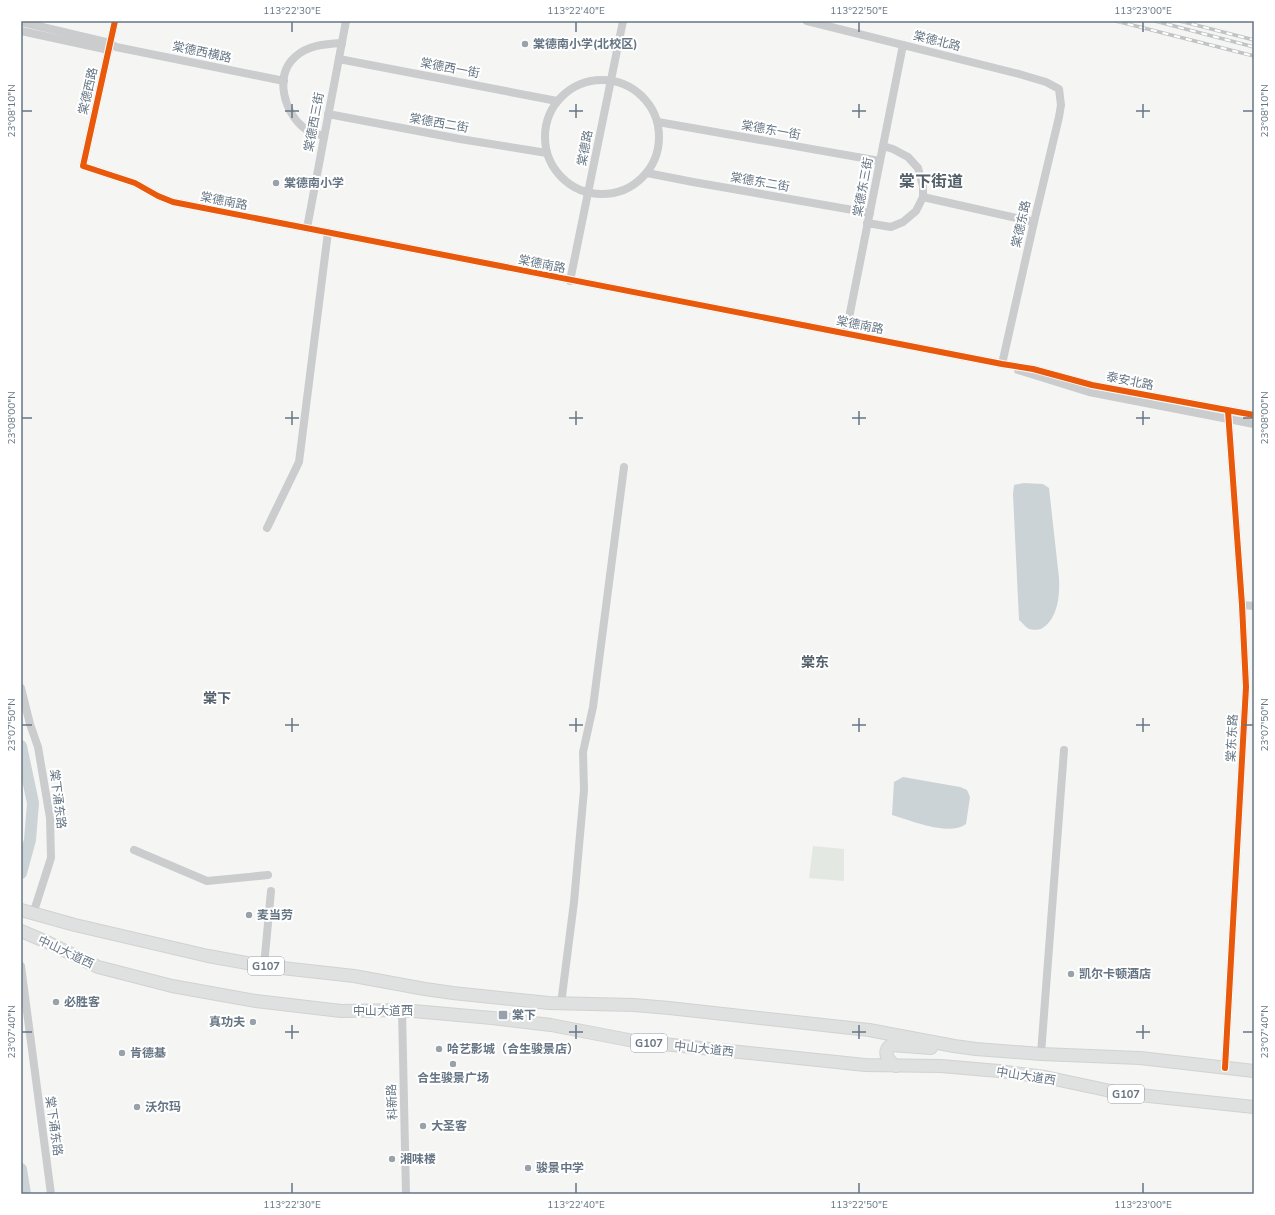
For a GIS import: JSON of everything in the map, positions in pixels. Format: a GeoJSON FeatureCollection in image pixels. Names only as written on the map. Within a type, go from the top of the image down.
{"type":"FeatureCollection","features":[{"type":"Feature","properties":{"kind":"highway","name":"中山大道西"},"geometry":{"type":"LineString","coordinates":[[25,911],[75,926],[176,950],[264,966],[354,976],[452,993],[562,1004],[634,1005],[869,1030],[954,1046],[1041,1054],[1128,1058],[1254,1071]]}},
{"type":"Feature","properties":{"kind":"highway","name":"中山大道西"},"geometry":{"type":"LineString","coordinates":[[21,931],[98,967],[148,981],[203,993],[256,1001],[341,1011],[402,1010],[532,1022],[634,1042],[864,1066],[941,1066],[999,1071],[1045,1077],[1120,1093],[1254,1107]]}},
{"type":"Feature","properties":{"kind":"highway"},"geometry":{"type":"LineString","coordinates":[[896,1066],[890,1062],[886,1056],[887,1050],[891,1045],[926,1048],[954,1046]]}},
{"type":"Feature","properties":{"kind":"street","name":"棠德西路"},"geometry":{"type":"LineString","coordinates":[[83,166],[112,47],[115,21]]}},
{"type":"Feature","properties":{"kind":"street","name":"棠德西三街"},"geometry":{"type":"LineString","coordinates":[[307,228],[346,21]]}},
{"type":"Feature","properties":{"kind":"street","name":"棠德路"},"geometry":{"type":"LineString","coordinates":[[570,281],[623,21]]}},
{"type":"Feature","properties":{"kind":"street","name":"棠德北路"},"geometry":{"type":"LineString","coordinates":[[807,21],[1019,74],[1046,82],[1059,89]]}},
{"type":"Feature","properties":{"kind":"street"},"geometry":{"type":"LineString","coordinates":[[21,22],[112,47]]}},
{"type":"Feature","properties":{"kind":"street"},"geometry":{"type":"LineString","coordinates":[[21,31],[112,47]]}},
{"type":"Feature","properties":{"kind":"street"},"geometry":{"type":"LineString","coordinates":[[324,136],[315,134],[305,129],[291,113],[284,90],[286,69],[296,57],[318,45],[342,43]]}},
{"type":"Feature","properties":{"kind":"street","name":"棠德东三街"},"geometry":{"type":"LineString","coordinates":[[846,333],[903,45]]}},
{"type":"Feature","properties":{"kind":"street","name":"棠德西横路"},"geometry":{"type":"LineString","coordinates":[[112,47],[284,81]]}},
{"type":"Feature","properties":{"kind":"street","name":"棠德西一街"},"geometry":{"type":"LineString","coordinates":[[339,59],[557,101]]}},
{"type":"Feature","properties":{"kind":"street"},"geometry":{"type":"LineString","coordinates":[[600,80],[611,80],[628,86],[640,94],[650,104],[658,122],[660,131],[659,149],[652,166],[641,180],[624,190],[606,194],[588,193],[577,189],[562,178],[555,170],[547,153],[545,144],[546,126],[550,113],[557,101],[564,94],[581,84],[600,80]]}},
{"type":"Feature","properties":{"kind":"street","name":"棠德东路"},"geometry":{"type":"LineString","coordinates":[[1002,364],[1060,111],[1061,99],[1059,89]]}},
{"type":"Feature","properties":{"kind":"street","name":"棠德西二街"},"geometry":{"type":"LineString","coordinates":[[328,114],[453,138],[547,153]]}},
{"type":"Feature","properties":{"kind":"street","name":"棠德东一街"},"geometry":{"type":"LineString","coordinates":[[658,122],[880,161]]}},
{"type":"Feature","properties":{"kind":"street"},"geometry":{"type":"LineString","coordinates":[[868,223],[891,227],[903,222],[916,210],[923,197],[923,186],[918,168],[908,157],[893,149],[883,146]]}},
{"type":"Feature","properties":{"kind":"street","name":"棠德南路"},"geometry":{"type":"LineString","coordinates":[[83,166],[135,183],[158,196],[173,202],[570,281],[1002,364]]}},
{"type":"Feature","properties":{"kind":"street","name":"棠德东二街"},"geometry":{"type":"LineString","coordinates":[[647,173],[701,184],[870,213]]}},
{"type":"Feature","properties":{"kind":"street"},"geometry":{"type":"LineString","coordinates":[[923,197],[1034,222]]}},
{"type":"Feature","properties":{"kind":"street"},"geometry":{"type":"LineString","coordinates":[[267,528],[299,462],[328,232]]}},
{"type":"Feature","properties":{"kind":"street","name":"泰安北路"},"geometry":{"type":"LineString","coordinates":[[1002,364],[1034,369],[1092,385],[1228,415],[1254,424]]}},
{"type":"Feature","properties":{"kind":"street","name":"泰安北路"},"geometry":{"type":"LineString","coordinates":[[1228,415],[1254,415]]}},
{"type":"Feature","properties":{"kind":"street","name":"棠东东路"},"geometry":{"type":"LineString","coordinates":[[1225,1068],[1246,687],[1242,605],[1228,415]]}},
{"type":"Feature","properties":{"kind":"street"},"geometry":{"type":"LineString","coordinates":[[562,1004],[574,902],[584,790],[583,752],[592,707],[624,467]]}},
{"type":"Feature","properties":{"kind":"street"},"geometry":{"type":"LineString","coordinates":[[1242,605],[1254,606]]}},
{"type":"Feature","properties":{"kind":"street","name":"棠下涌东路"},"geometry":{"type":"LineString","coordinates":[[21,688],[30,724],[38,747],[50,818],[51,858],[25,911]]}},
{"type":"Feature","properties":{"kind":"street"},"geometry":{"type":"LineString","coordinates":[[1041,1054],[1064,750]]}},
{"type":"Feature","properties":{"kind":"street"},"geometry":{"type":"LineString","coordinates":[[134,850],[207,881],[268,875]]}},
{"type":"Feature","properties":{"kind":"street"},"geometry":{"type":"LineString","coordinates":[[264,966],[271,891]]}},
{"type":"Feature","properties":{"kind":"street","name":"棠下涌东路"},"geometry":{"type":"LineString","coordinates":[[21,966],[51,1194]]}},
{"type":"Feature","properties":{"kind":"street","name":"科新路"},"geometry":{"type":"LineString","coordinates":[[402,1010],[406,1194]]}},
{"type":"Feature","properties":{"kind":"shaded area"},"geometry":{"type":"Polygon","coordinates":[[[1024,483],[1043,484],[1049,488],[1059,578],[1057,606],[1051,620],[1047,625],[1038,630],[1029,629],[1019,620],[1013,494],[1014,485],[1024,483]]]}},
{"type":"Feature","properties":{"kind":"shaded area"},"geometry":{"type":"Polygon","coordinates":[[[903,777],[960,787],[967,790],[970,797],[966,824],[959,828],[940,828],[892,815],[894,782],[903,777]]]}},
{"type":"Feature","properties":{"kind":"shaded area"},"geometry":{"type":"Polygon","coordinates":[[[813,846],[844,849],[844,881],[809,878],[813,846]]]}},
{"type":"Feature","properties":{"kind":"waterway"},"geometry":{"type":"LineString","coordinates":[[21,746],[33,803],[30,840],[21,873]]}},
{"type":"Feature","properties":{"kind":"waterway"},"geometry":{"type":"LineString","coordinates":[[21,1169],[25,1194]]}},
{"type":"Feature","properties":{"kind":"railway"},"geometry":{"type":"LineString","coordinates":[[1116,21],[1254,56]]}},
{"type":"Feature","properties":{"kind":"railway"},"geometry":{"type":"LineString","coordinates":[[1155,21],[1254,47]]}},
{"type":"Feature","properties":{"kind":"railway"},"geometry":{"type":"LineString","coordinates":[[1180,21],[1254,40]]}},
{"type":"Feature","properties":{"kind":"cycle path"},"geometry":{"type":"LineString","coordinates":[[115,21],[83,166],[135,183],[158,196],[173,202],[1033,369],[1092,385],[1254,415]]}},
{"type":"Feature","properties":{"kind":"cycle path"},"geometry":{"type":"LineString","coordinates":[[1225,1068],[1246,687],[1242,605],[1228,411]]}},
{"type":"Feature","properties":{"kind":"place","name":"棠德南小学(北校区)"},"geometry":{"type":"Point","coordinates":[525,44]}},
{"type":"Feature","properties":{"kind":"place","name":"棠德南小学"},"geometry":{"type":"Point","coordinates":[276,183]}},
{"type":"Feature","properties":{"kind":"place","name":"麦当劳"},"geometry":{"type":"Point","coordinates":[249,915]}},
{"type":"Feature","properties":{"kind":"place","name":"凯尔卡顿酒店"},"geometry":{"type":"Point","coordinates":[1071,974]}},
{"type":"Feature","properties":{"kind":"place","name":"必胜客"},"geometry":{"type":"Point","coordinates":[56,1002]}},
{"type":"Feature","properties":{"kind":"place","name":"棠下"},"geometry":{"type":"Point","coordinates":[503,1015]}},
{"type":"Feature","properties":{"kind":"place","name":"真功夫"},"geometry":{"type":"Point","coordinates":[253,1022]}},
{"type":"Feature","properties":{"kind":"place","name":"哈艺影城（合生骏景店）"},"geometry":{"type":"Point","coordinates":[439,1049]}},
{"type":"Feature","properties":{"kind":"place","name":"肯德基"},"geometry":{"type":"Point","coordinates":[122,1053]}},
{"type":"Feature","properties":{"kind":"place","name":"合生骏景广场"},"geometry":{"type":"Point","coordinates":[453,1064]}},
{"type":"Feature","properties":{"kind":"place","name":"沃尔玛"},"geometry":{"type":"Point","coordinates":[137,1107]}},
{"type":"Feature","properties":{"kind":"place","name":"大圣客"},"geometry":{"type":"Point","coordinates":[423,1126]}},
{"type":"Feature","properties":{"kind":"place","name":"湘味楼"},"geometry":{"type":"Point","coordinates":[392,1159]}},
{"type":"Feature","properties":{"kind":"place","name":"骏景中学"},"geometry":{"type":"Point","coordinates":[528,1168]}},
{"type":"Feature","properties":{"kind":"district","name":"棠下街道"},"geometry":{"type":"Point","coordinates":[931,182]}},
{"type":"Feature","properties":{"kind":"district","name":"棠东"},"geometry":{"type":"Point","coordinates":[815,662]}},
{"type":"Feature","properties":{"kind":"district","name":"棠下"},"geometry":{"type":"Point","coordinates":[217,698]}}]}
